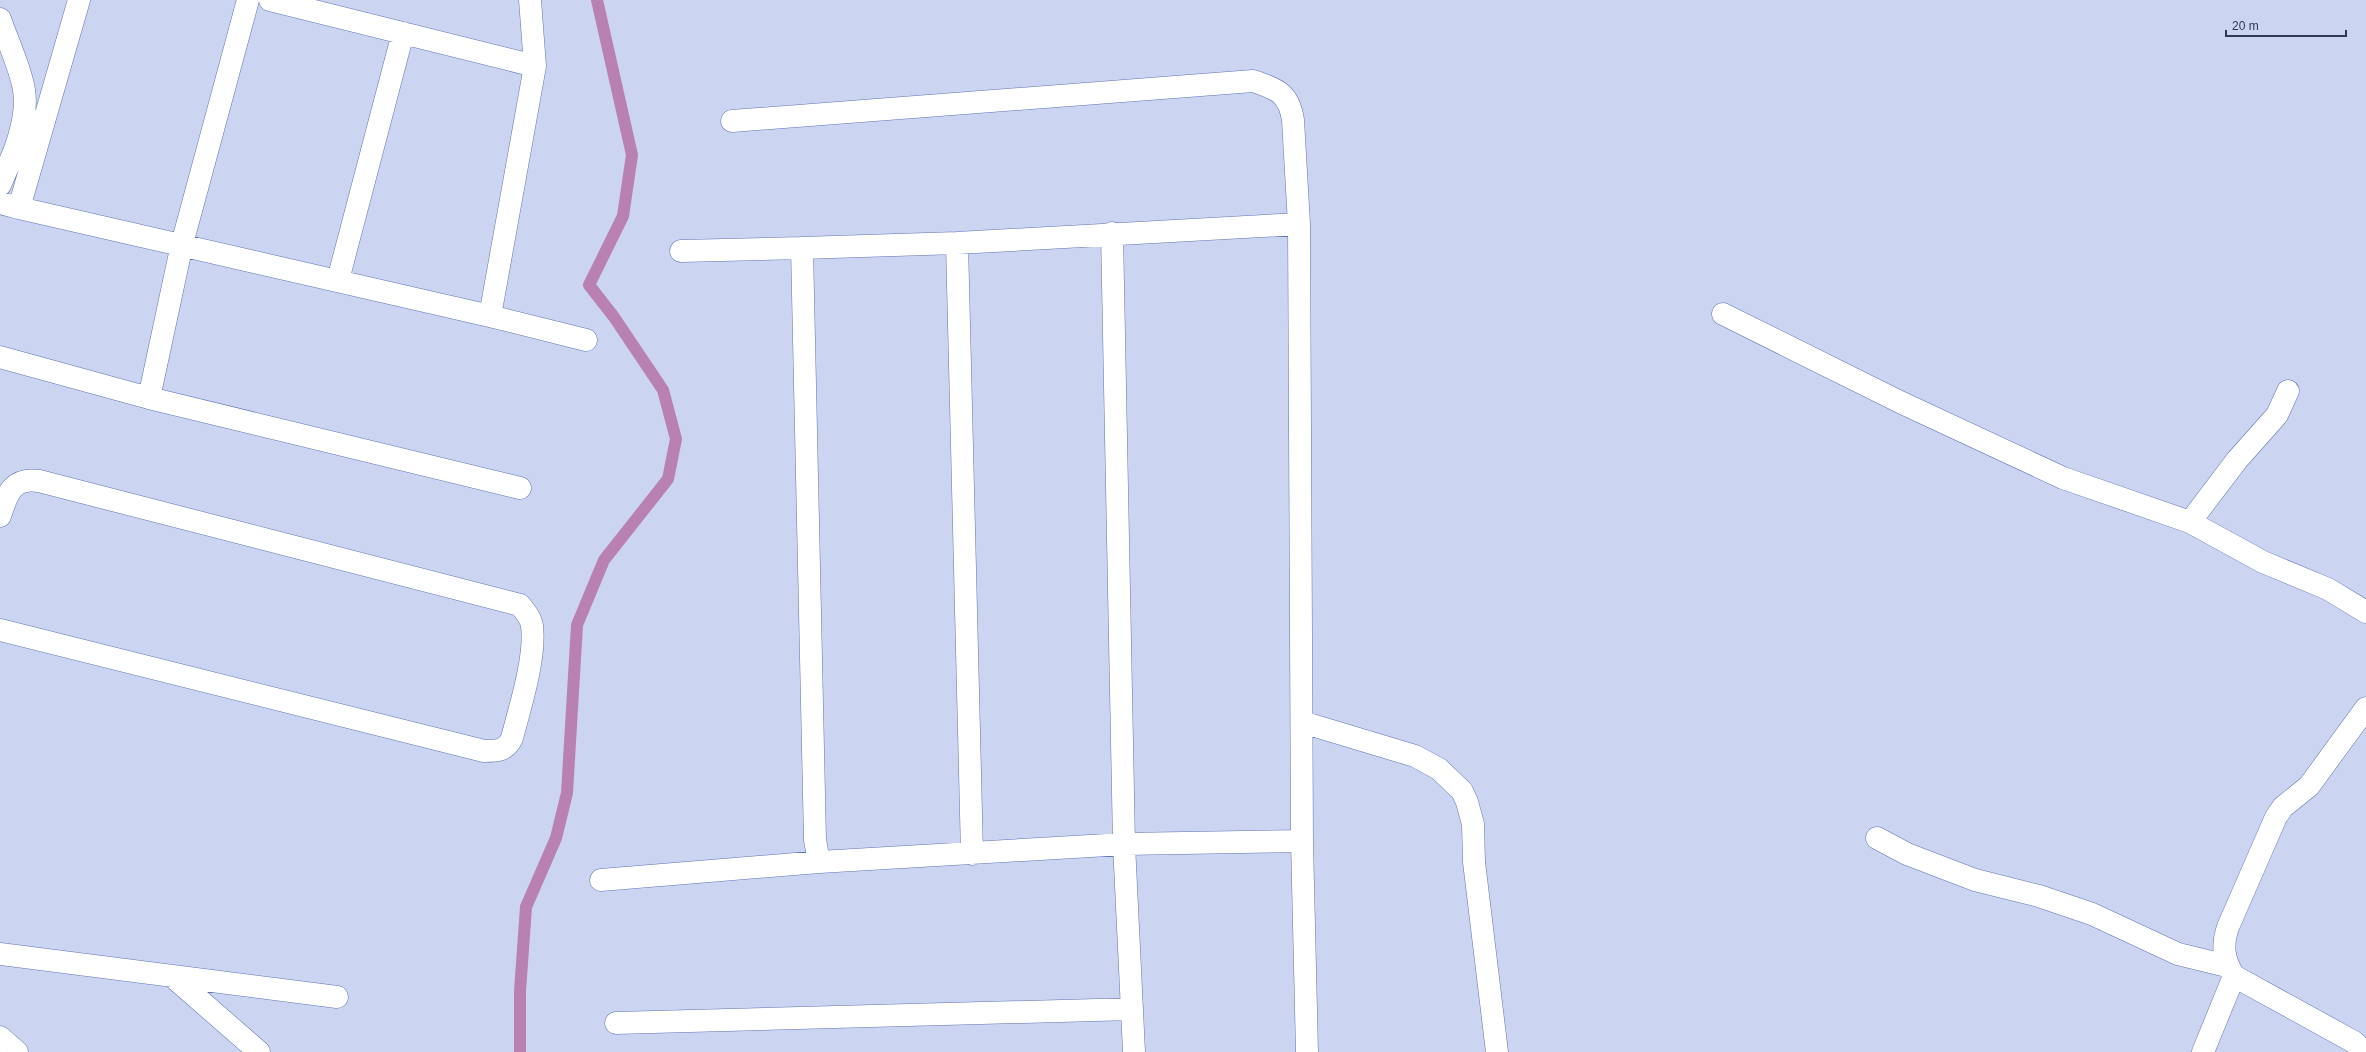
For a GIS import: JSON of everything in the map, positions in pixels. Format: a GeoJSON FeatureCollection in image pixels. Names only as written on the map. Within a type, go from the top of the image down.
{"type":"FeatureCollection","features":[{"type":"Feature","properties":{"kind":"street"},"geometry":{"type":"LineString","coordinates":[[79,0],[9,206],[338,280],[586,340]]}},
{"type":"Feature","properties":{"kind":"street"},"geometry":{"type":"LineString","coordinates":[[149,398],[182,244],[248,0]]}},
{"type":"Feature","properties":{"kind":"street"},"geometry":{"type":"LineString","coordinates":[[270,0],[535,66]]}},
{"type":"Feature","properties":{"kind":"street"},"geometry":{"type":"LineString","coordinates":[[490,316],[535,66],[530,0]]}},
{"type":"Feature","properties":{"kind":"street"},"geometry":{"type":"LineString","coordinates":[[0,20],[24,90],[23,115],[18,145],[0,185]]}},
{"type":"Feature","properties":{"kind":"street"},"geometry":{"type":"LineString","coordinates":[[338,280],[403,33]]}},
{"type":"Feature","properties":{"kind":"street"},"geometry":{"type":"LineString","coordinates":[[732,121],[1254,81],[1271,87],[1291,104],[1294,120],[1299,224],[1302,841],[1307,1052]]}},
{"type":"Feature","properties":{"kind":"street"},"geometry":{"type":"LineString","coordinates":[[682,252],[956,243],[1112,233],[1299,224]]}},
{"type":"Feature","properties":{"kind":"street"},"geometry":{"type":"LineString","coordinates":[[1112,233],[1124,844],[1134,1052]]}},
{"type":"Feature","properties":{"kind":"street"},"geometry":{"type":"LineString","coordinates":[[956,243],[972,854]]}},
{"type":"Feature","properties":{"kind":"street"},"geometry":{"type":"LineString","coordinates":[[802,248],[815,840],[819,862]]}},
{"type":"Feature","properties":{"kind":"street"},"geometry":{"type":"LineString","coordinates":[[1723,314],[1900,402],[2063,478],[2190,522],[2263,562],[2328,589],[2366,612]]}},
{"type":"Feature","properties":{"kind":"street"},"geometry":{"type":"LineString","coordinates":[[0,357],[149,398],[520,488]]}},
{"type":"Feature","properties":{"kind":"street"},"geometry":{"type":"LineString","coordinates":[[2190,522],[2237,460],[2277,415],[2288,391]]}},
{"type":"Feature","properties":{"kind":"street"},"geometry":{"type":"LineString","coordinates":[[0,516],[6,496],[16,484],[27,479],[39,481],[520,605],[530,618],[532,626],[529,671],[512,738],[508,746],[499,751],[484,751],[0,630]]}},
{"type":"Feature","properties":{"kind":"street"},"geometry":{"type":"LineString","coordinates":[[2203,1052],[2230,971],[2224,940],[2276,817],[2283,807],[2309,786],[2366,708]]}},
{"type":"Feature","properties":{"kind":"street"},"geometry":{"type":"LineString","coordinates":[[1302,722],[1415,756],[1439,769],[1462,791],[1467,802],[1473,824],[1474,862],[1497,1052]]}},
{"type":"Feature","properties":{"kind":"street"},"geometry":{"type":"LineString","coordinates":[[1877,838],[1907,854],[1975,880],[2039,896],[2092,914],[2178,954],[2230,971],[2354,1042],[2365,1052]]}},
{"type":"Feature","properties":{"kind":"street"},"geometry":{"type":"LineString","coordinates":[[601,880],[819,862],[1124,844],[1302,841]]}},
{"type":"Feature","properties":{"kind":"street"},"geometry":{"type":"LineString","coordinates":[[0,954],[337,997]]}},
{"type":"Feature","properties":{"kind":"street"},"geometry":{"type":"LineString","coordinates":[[172,976],[259,1052]]}},
{"type":"Feature","properties":{"kind":"street"},"geometry":{"type":"LineString","coordinates":[[616,1023],[1132,1009]]}},
{"type":"Feature","properties":{"kind":"street"},"geometry":{"type":"LineString","coordinates":[[0,1037],[17,1052]]}},
{"type":"Feature","properties":{"kind":"waterway"},"geometry":{"type":"LineString","coordinates":[[520,1052],[520,991],[526,907],[556,838],[567,793],[577,625],[604,560],[668,479],[676,439],[663,390],[614,317],[589,285],[623,216],[632,155],[597,0]]}}]}
